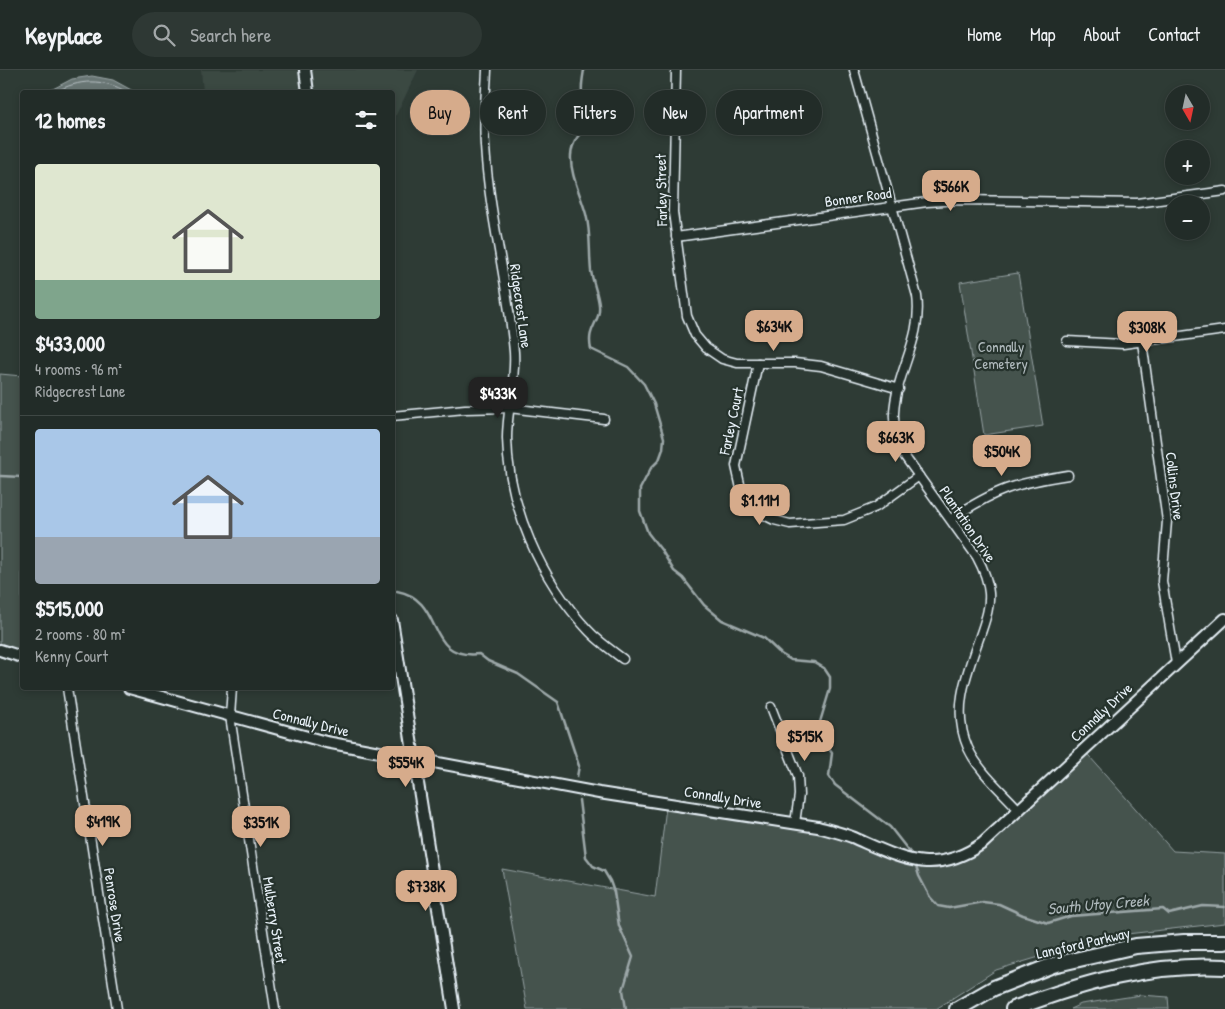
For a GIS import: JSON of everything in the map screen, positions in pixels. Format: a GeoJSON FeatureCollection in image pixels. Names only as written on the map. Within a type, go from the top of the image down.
{"type":"FeatureCollection","features":[{"type":"Feature","properties":{"kind":"highway","name":"Langford Parkway"},"geometry":{"type":"LineString","coordinates":[[957,1009],[994,988],[1053,965],[1136,946],[1184,942],[1225,942]]}},
{"type":"Feature","properties":{"kind":"highway"},"geometry":{"type":"LineString","coordinates":[[1013,1009],[1057,992],[1112,976],[1167,969],[1225,967]]}},
{"type":"Feature","properties":{"kind":"street"},"geometry":{"type":"LineString","coordinates":[[305,70],[308,90]]}},
{"type":"Feature","properties":{"kind":"street","name":"Ridgecrest Lane"},"geometry":{"type":"LineString","coordinates":[[488,70],[485,146],[514,352],[514,373],[508,408],[507,438],[510,470],[517,504],[529,537],[546,571],[569,606],[588,630],[623,659]]}},
{"type":"Feature","properties":{"kind":"street","name":"Farley Street"},"geometry":{"type":"LineString","coordinates":[[676,70],[672,190],[676,237],[690,326],[706,348],[722,358],[737,363],[758,363]]}},
{"type":"Feature","properties":{"kind":"street","name":"Plantation Drive"},"geometry":{"type":"LineString","coordinates":[[854,70],[919,311],[917,328],[894,412],[896,435],[903,454],[977,556],[986,575],[989,592],[986,615],[961,693],[962,731],[977,764],[1019,810]]}},
{"type":"Feature","properties":{"kind":"street","name":"Bonner Road"},"geometry":{"type":"LineString","coordinates":[[676,237],[892,206],[962,200],[1137,203],[1225,192]]}},
{"type":"Feature","properties":{"kind":"street"},"geometry":{"type":"LineString","coordinates":[[1067,341],[1123,344],[1225,330]]}},
{"type":"Feature","properties":{"kind":"street","name":"Collins Drive"},"geometry":{"type":"LineString","coordinates":[[1142,342],[1167,521],[1162,581],[1176,664]]}},
{"type":"Feature","properties":{"kind":"street"},"geometry":{"type":"LineString","coordinates":[[758,363],[821,366],[899,389]]}},
{"type":"Feature","properties":{"kind":"street","name":"Farley Court"},"geometry":{"type":"LineString","coordinates":[[758,363],[736,466],[742,493],[760,513],[774,520],[790,524],[844,520],[876,507],[919,476]]}},
{"type":"Feature","properties":{"kind":"street"},"geometry":{"type":"LineString","coordinates":[[395,416],[465,409],[508,408],[604,419]]}},
{"type":"Feature","properties":{"kind":"street"},"geometry":{"type":"LineString","coordinates":[[951,519],[980,499],[1003,488],[1025,482],[1068,475]]}},
{"type":"Feature","properties":{"kind":"street","name":"Connally Drive"},"geometry":{"type":"LineString","coordinates":[[137,690],[326,742],[415,760],[608,794],[795,823],[849,836],[903,860],[927,862],[959,856],[972,851],[1019,810],[1225,619]]}},
{"type":"Feature","properties":{"kind":"street"},"geometry":{"type":"LineString","coordinates":[[395,638],[454,1009]]}},
{"type":"Feature","properties":{"kind":"street"},"geometry":{"type":"LineString","coordinates":[[0,650],[20,656]]}},
{"type":"Feature","properties":{"kind":"street","name":"Penrose Drive"},"geometry":{"type":"LineString","coordinates":[[67,690],[117,1009]]}},
{"type":"Feature","properties":{"kind":"street","name":"Mulberry Street"},"geometry":{"type":"LineString","coordinates":[[232,690],[230,716],[275,1009]]}},
{"type":"Feature","properties":{"kind":"street"},"geometry":{"type":"LineString","coordinates":[[771,707],[798,776],[799,795],[795,823]]}},
{"type":"Feature","properties":{"kind":"shaded area"},"geometry":{"type":"Polygon","coordinates":[[[201,70],[418,70],[395,115],[395,90],[203,90],[201,70]]]}},
{"type":"Feature","properties":{"kind":"green space","name":"Connally Cemetery"},"geometry":{"type":"Polygon","coordinates":[[[1018,273],[1043,426],[984,435],[960,282],[1018,273]]]}},
{"type":"Feature","properties":{"kind":"green space"},"geometry":{"type":"Polygon","coordinates":[[[0,374],[20,376],[20,662],[0,657],[0,374]]]}},
{"type":"Feature","properties":{"kind":"green space"},"geometry":{"type":"Polygon","coordinates":[[[1082,748],[1173,851],[1225,854],[1225,923],[1109,936],[996,970],[936,1009],[527,1009],[502,869],[655,897],[666,807],[801,826],[868,846],[923,867],[974,853],[1082,748]]]}},
{"type":"Feature","properties":{"kind":"green space"},"geometry":{"type":"Polygon","coordinates":[[[1141,995],[1168,997],[1169,1009],[1070,1009],[1081,1004],[1141,995]]]}},
{"type":"Feature","properties":{"kind":"water"},"geometry":{"type":"Polygon","coordinates":[[[92,76],[113,80],[131,90],[51,90],[72,79],[92,76]]]}},
{"type":"Feature","properties":{"kind":"waterway","name":"South Utoy Creek"},"geometry":{"type":"LineString","coordinates":[[584,70],[582,93],[583,98],[595,111],[594,122],[574,142],[571,164],[588,221],[591,271],[599,305],[598,316],[590,335],[590,342],[591,349],[628,367],[644,384],[654,404],[664,438],[659,460],[651,468],[640,489],[640,511],[648,533],[674,571],[683,578],[704,605],[722,620],[764,638],[781,654],[791,660],[814,662],[824,668],[830,677],[830,689],[820,722],[820,734],[832,753],[829,776],[835,785],[890,827],[912,855]]}},
{"type":"Feature","properties":{"kind":"waterway"},"geometry":{"type":"LineString","coordinates":[[0,476],[20,477]]}},
{"type":"Feature","properties":{"kind":"waterway"},"geometry":{"type":"LineString","coordinates":[[397,591],[412,597],[423,605],[441,639],[449,648],[461,653],[479,654],[488,661],[518,674],[558,702],[579,766],[577,777]]}},
{"type":"Feature","properties":{"kind":"waterway"},"geometry":{"type":"LineString","coordinates":[[579,800],[586,857],[593,866],[604,871],[610,881],[614,892],[619,926],[633,957],[623,990],[626,1009]]}},
{"type":"Feature","properties":{"kind":"waterway","name":"South Utoy Creek"},"geometry":{"type":"LineString","coordinates":[[915,863],[919,876],[930,897],[938,906],[949,908],[983,902],[999,904],[1023,915],[1048,923],[1071,916],[1163,909],[1169,914],[1203,906],[1225,907]]}}]}
